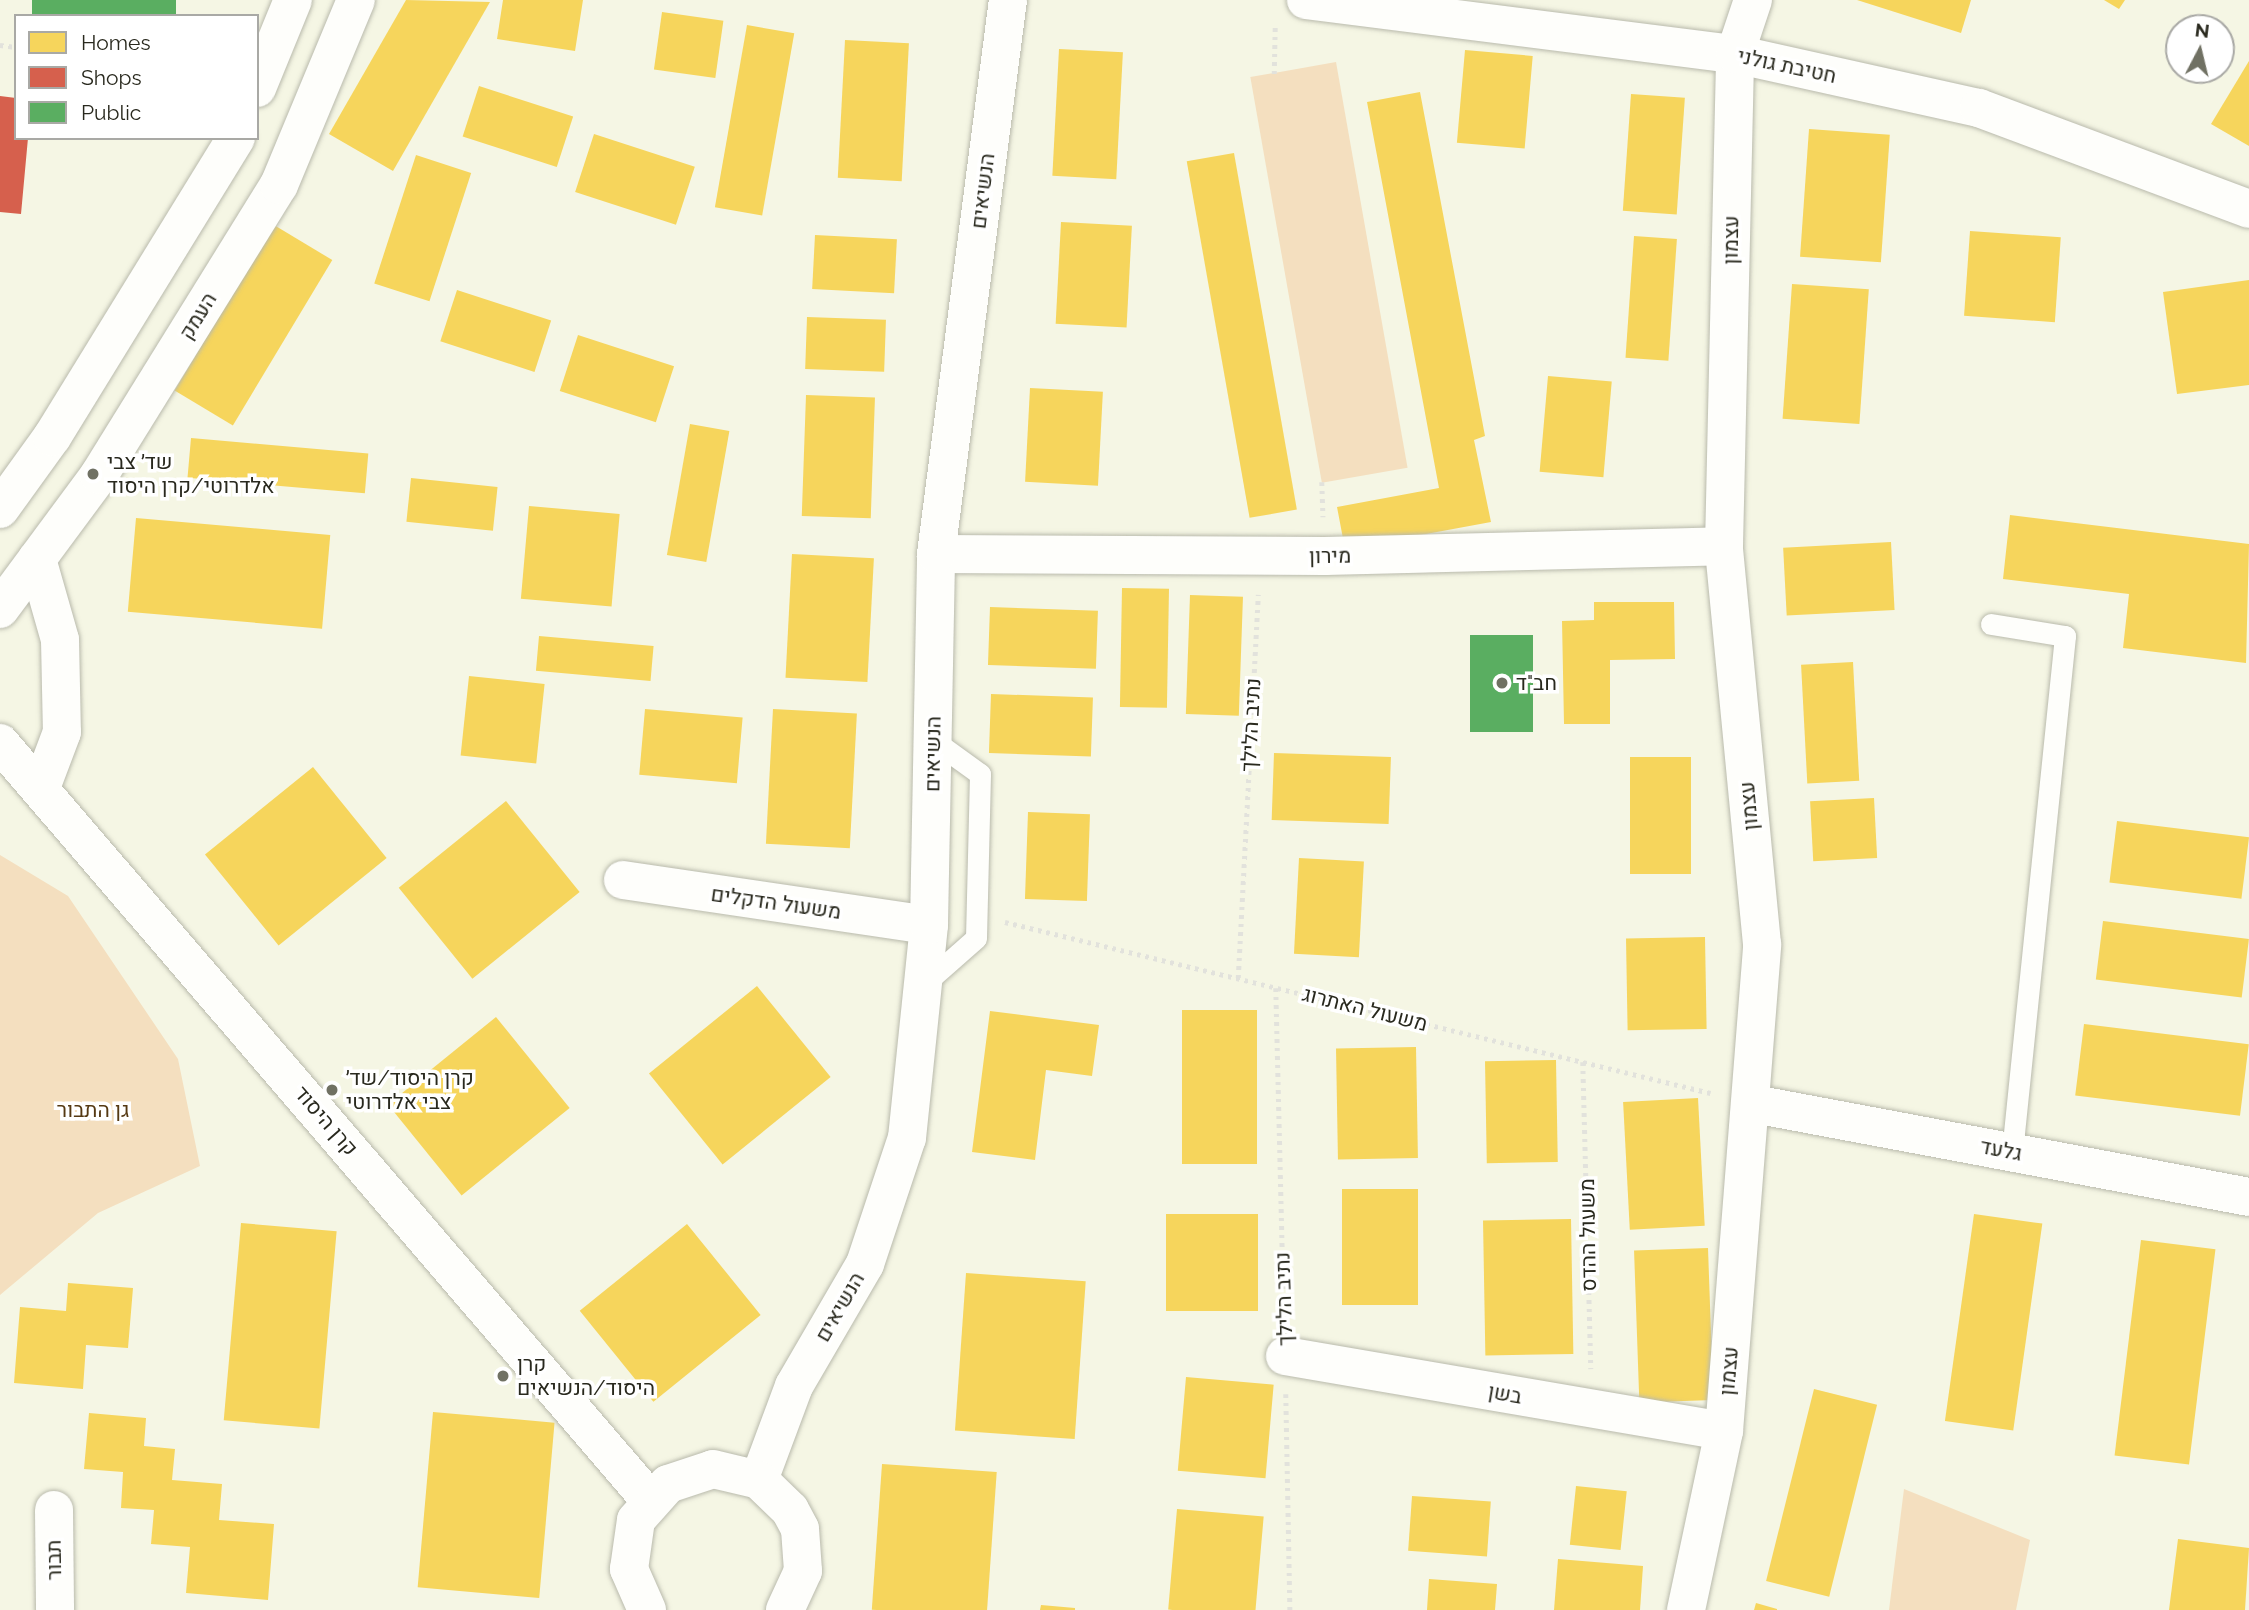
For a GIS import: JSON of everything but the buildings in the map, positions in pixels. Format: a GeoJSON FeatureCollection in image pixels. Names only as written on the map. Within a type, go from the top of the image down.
{"type":"FeatureCollection","features":[{"type":"Feature","properties":{"kind":"street","name":"העמק"},"geometry":{"type":"LineString","coordinates":[[0,609],[99,475],[279,185],[356,0]]}},
{"type":"Feature","properties":{"kind":"street","name":"הנשיאים"},"geometry":{"type":"LineString","coordinates":[[759,1480],[794,1386],[865,1264],[906,1139],[929,925],[936,554],[1009,0]]}},
{"type":"Feature","properties":{"kind":"street","name":"עצמון"},"geometry":{"type":"LineString","coordinates":[[1686,1610],[1724,1431],[1754,1104],[1762,944],[1724,546],[1735,54],[1754,0]]}},
{"type":"Feature","properties":{"kind":"street"},"geometry":{"type":"LineString","coordinates":[[259,82],[287,5]]}},
{"type":"Feature","properties":{"kind":"street","name":"חטיבת גולני"},"geometry":{"type":"LineString","coordinates":[[1291,6],[1735,54],[1979,108],[2249,209]]}},
{"type":"Feature","properties":{"kind":"street"},"geometry":{"type":"LineString","coordinates":[[0,509],[235,140]]}},
{"type":"Feature","properties":{"kind":"street","name":"מירון"},"geometry":{"type":"LineString","coordinates":[[936,554],[1260,556],[1724,546]]}},
{"type":"Feature","properties":{"kind":"street"},"geometry":{"type":"LineString","coordinates":[[22,779],[62,732],[60,640],[37,559]]}},
{"type":"Feature","properties":{"kind":"street","name":"קרן היסוד"},"geometry":{"type":"LineString","coordinates":[[0,743],[22,779],[650,1500]]}},
{"type":"Feature","properties":{"kind":"street","name":"משעול הדקלים"},"geometry":{"type":"LineString","coordinates":[[622,880],[929,925]]}},
{"type":"Feature","properties":{"kind":"street","name":"גלעד"},"geometry":{"type":"LineString","coordinates":[[1754,1104],[2249,1197]]}},
{"type":"Feature","properties":{"kind":"street","name":"בשן"},"geometry":{"type":"LineString","coordinates":[[1285,1356],[1724,1431]]}},
{"type":"Feature","properties":{"kind":"street"},"geometry":{"type":"LineString","coordinates":[[647,1610],[629,1569],[629,1544],[650,1500],[690,1473],[737,1472],[759,1480],[776,1493],[800,1529],[803,1572],[785,1610]]}},
{"type":"Feature","properties":{"kind":"street","name":"תבור"},"geometry":{"type":"LineString","coordinates":[[54,1510],[55,1610]]}},
{"type":"Feature","properties":{"kind":"lane"},"geometry":{"type":"LineString","coordinates":[[1991,624],[2065,636],[2012,1152]]}},
{"type":"Feature","properties":{"kind":"lane"},"geometry":{"type":"LineString","coordinates":[[922,986],[976,939],[980,774],[933,740]]}},
{"type":"Feature","properties":{"kind":"path"},"geometry":{"type":"LineString","coordinates":[[1274,74],[1291,6]]}},
{"type":"Feature","properties":{"kind":"path","name":"נתיב הלילך"},"geometry":{"type":"LineString","coordinates":[[1238,979],[1260,556]]}},
{"type":"Feature","properties":{"kind":"path","name":"משעול האתרוג"},"geometry":{"type":"LineString","coordinates":[[977,915],[1754,1104]]}},
{"type":"Feature","properties":{"kind":"path","name":"נתיב הלילך"},"geometry":{"type":"LineString","coordinates":[[1276,988],[1290,1610]]}},
{"type":"Feature","properties":{"kind":"path","name":"משעול ההדס"},"geometry":{"type":"LineString","coordinates":[[1583,1062],[1592,1409]]}},
{"type":"Feature","properties":{"kind":"green space"},"geometry":{"type":"Polygon","coordinates":[[[1336,62],[1408,468],[1322,483],[1250,77],[1336,62]]]}},
{"type":"Feature","properties":{"kind":"green space","name":"גן התבור"},"geometry":{"type":"Polygon","coordinates":[[[0,855],[68,896],[178,1059],[200,1166],[98,1213],[0,1295],[0,855]]]}},
{"type":"Feature","properties":{"kind":"green space"},"geometry":{"type":"Polygon","coordinates":[[[1904,1489],[2030,1540],[2016,1610],[1889,1610],[1904,1489]]]}},
{"type":"Feature","properties":{"kind":"place","name":"שד׳ צבי אלדרוטי/קרן היסוד"},"geometry":{"type":"Point","coordinates":[93,474]}},
{"type":"Feature","properties":{"kind":"place","name":"חב\"ד"},"geometry":{"type":"Point","coordinates":[1502,683]}},
{"type":"Feature","properties":{"kind":"place","name":"קרן היסוד/שד׳ צבי אלדרוטי"},"geometry":{"type":"Point","coordinates":[332,1090]}},
{"type":"Feature","properties":{"kind":"place","name":"קרן היסוד/הנשיאים"},"geometry":{"type":"Point","coordinates":[503,1376]}}]}
